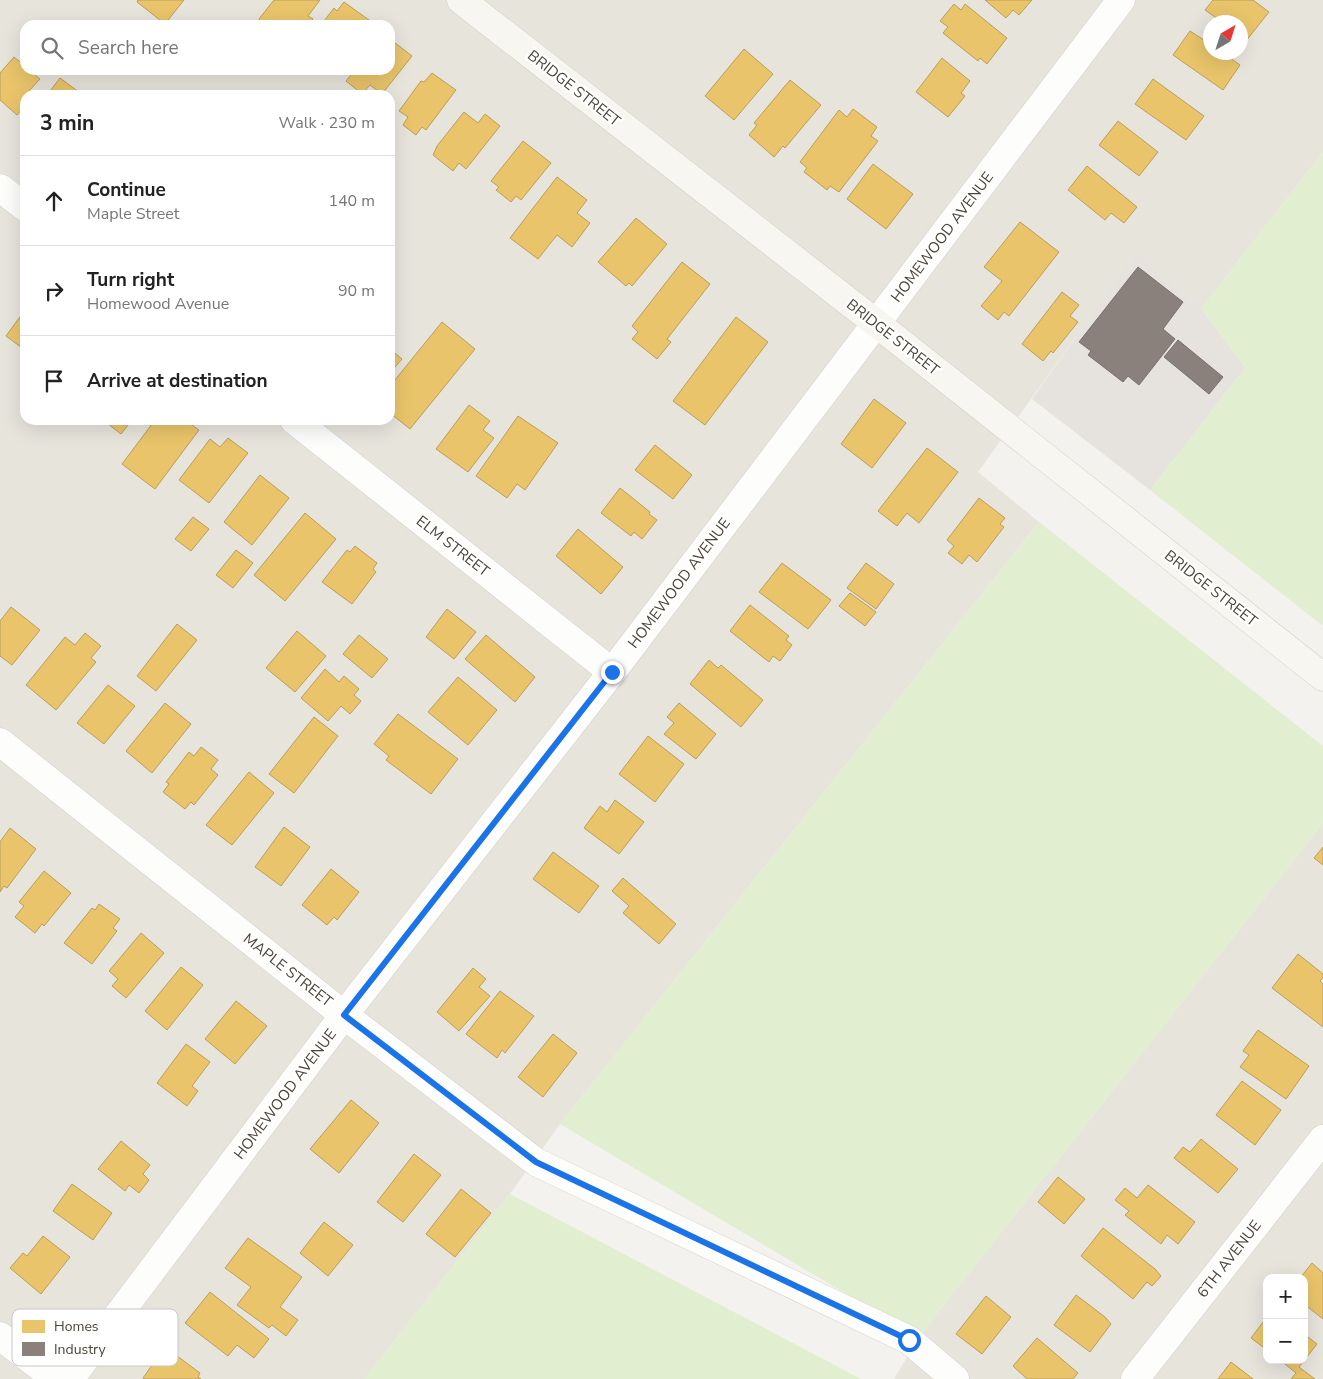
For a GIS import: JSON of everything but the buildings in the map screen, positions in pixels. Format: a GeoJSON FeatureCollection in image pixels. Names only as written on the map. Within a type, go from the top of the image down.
{"type":"FeatureCollection","features":[{"type":"Feature","properties":{"kind":"main road","name":"BRIDGE STREET"},"geometry":{"type":"LineString","coordinates":[[461,0],[876,323],[1323,677]]}},
{"type":"Feature","properties":{"kind":"street","name":"HOMEWOOD AVENUE"},"geometry":{"type":"LineString","coordinates":[[123,1309],[344,1015],[612,672],[1121,0]]}},
{"type":"Feature","properties":{"kind":"street"},"geometry":{"type":"LineString","coordinates":[[0,188],[20,203]]}},
{"type":"Feature","properties":{"kind":"street","name":"ELM STREET"},"geometry":{"type":"LineString","coordinates":[[300,425],[612,672]]}},
{"type":"Feature","properties":{"kind":"street","name":"MAPLE STREET"},"geometry":{"type":"LineString","coordinates":[[0,742],[344,1015],[536,1162],[909,1340],[955,1379]]}},
{"type":"Feature","properties":{"kind":"street","name":"6TH AVENUE"},"geometry":{"type":"LineString","coordinates":[[1135,1379],[1323,1139]]}},
{"type":"Feature","properties":{"kind":"street"},"geometry":{"type":"LineString","coordinates":[[0,1336],[12,1345]]}},
{"type":"Feature","properties":{"kind":"street"},"geometry":{"type":"LineString","coordinates":[[39,1366],[56,1379]]}},
{"type":"Feature","properties":{"kind":"street","name":"HOMEWOOD AVENUE"},"geometry":{"type":"LineString","coordinates":[[70,1379],[80,1366]]}},
{"type":"Feature","properties":{"kind":"shaded area"},"geometry":{"type":"Polygon","coordinates":[[[0,0],[1323,0],[1323,152],[1201,309],[1135,256],[978,472],[1039,522],[560,1124],[510,1194],[364,1379],[0,1379],[0,0]]]}},
{"type":"Feature","properties":{"kind":"shaded area"},"geometry":{"type":"Polygon","coordinates":[[[1135,255],[1201,309],[1245,368],[1150,490],[1032,399],[1135,255]]]}},
{"type":"Feature","properties":{"kind":"shaded area"},"geometry":{"type":"Polygon","coordinates":[[[1323,823],[1323,1379],[894,1379],[919,1337],[1323,823]]]}},
{"type":"Feature","properties":{"kind":"green space"},"geometry":{"type":"Polygon","coordinates":[[[1323,152],[1323,626],[1150,490],[1245,368],[1201,309],[1323,152]]]}},
{"type":"Feature","properties":{"kind":"green space"},"geometry":{"type":"Polygon","coordinates":[[[1039,522],[1323,746],[1323,823],[919,1337],[560,1124],[1039,522]]]}},
{"type":"Feature","properties":{"kind":"green space"},"geometry":{"type":"Polygon","coordinates":[[[510,1194],[861,1379],[364,1379],[510,1194]]]}},
{"type":"Feature","properties":{"kind":"route"},"geometry":{"type":"LineString","coordinates":[[612,672],[344,1015],[536,1162],[909,1340]]}}]}
